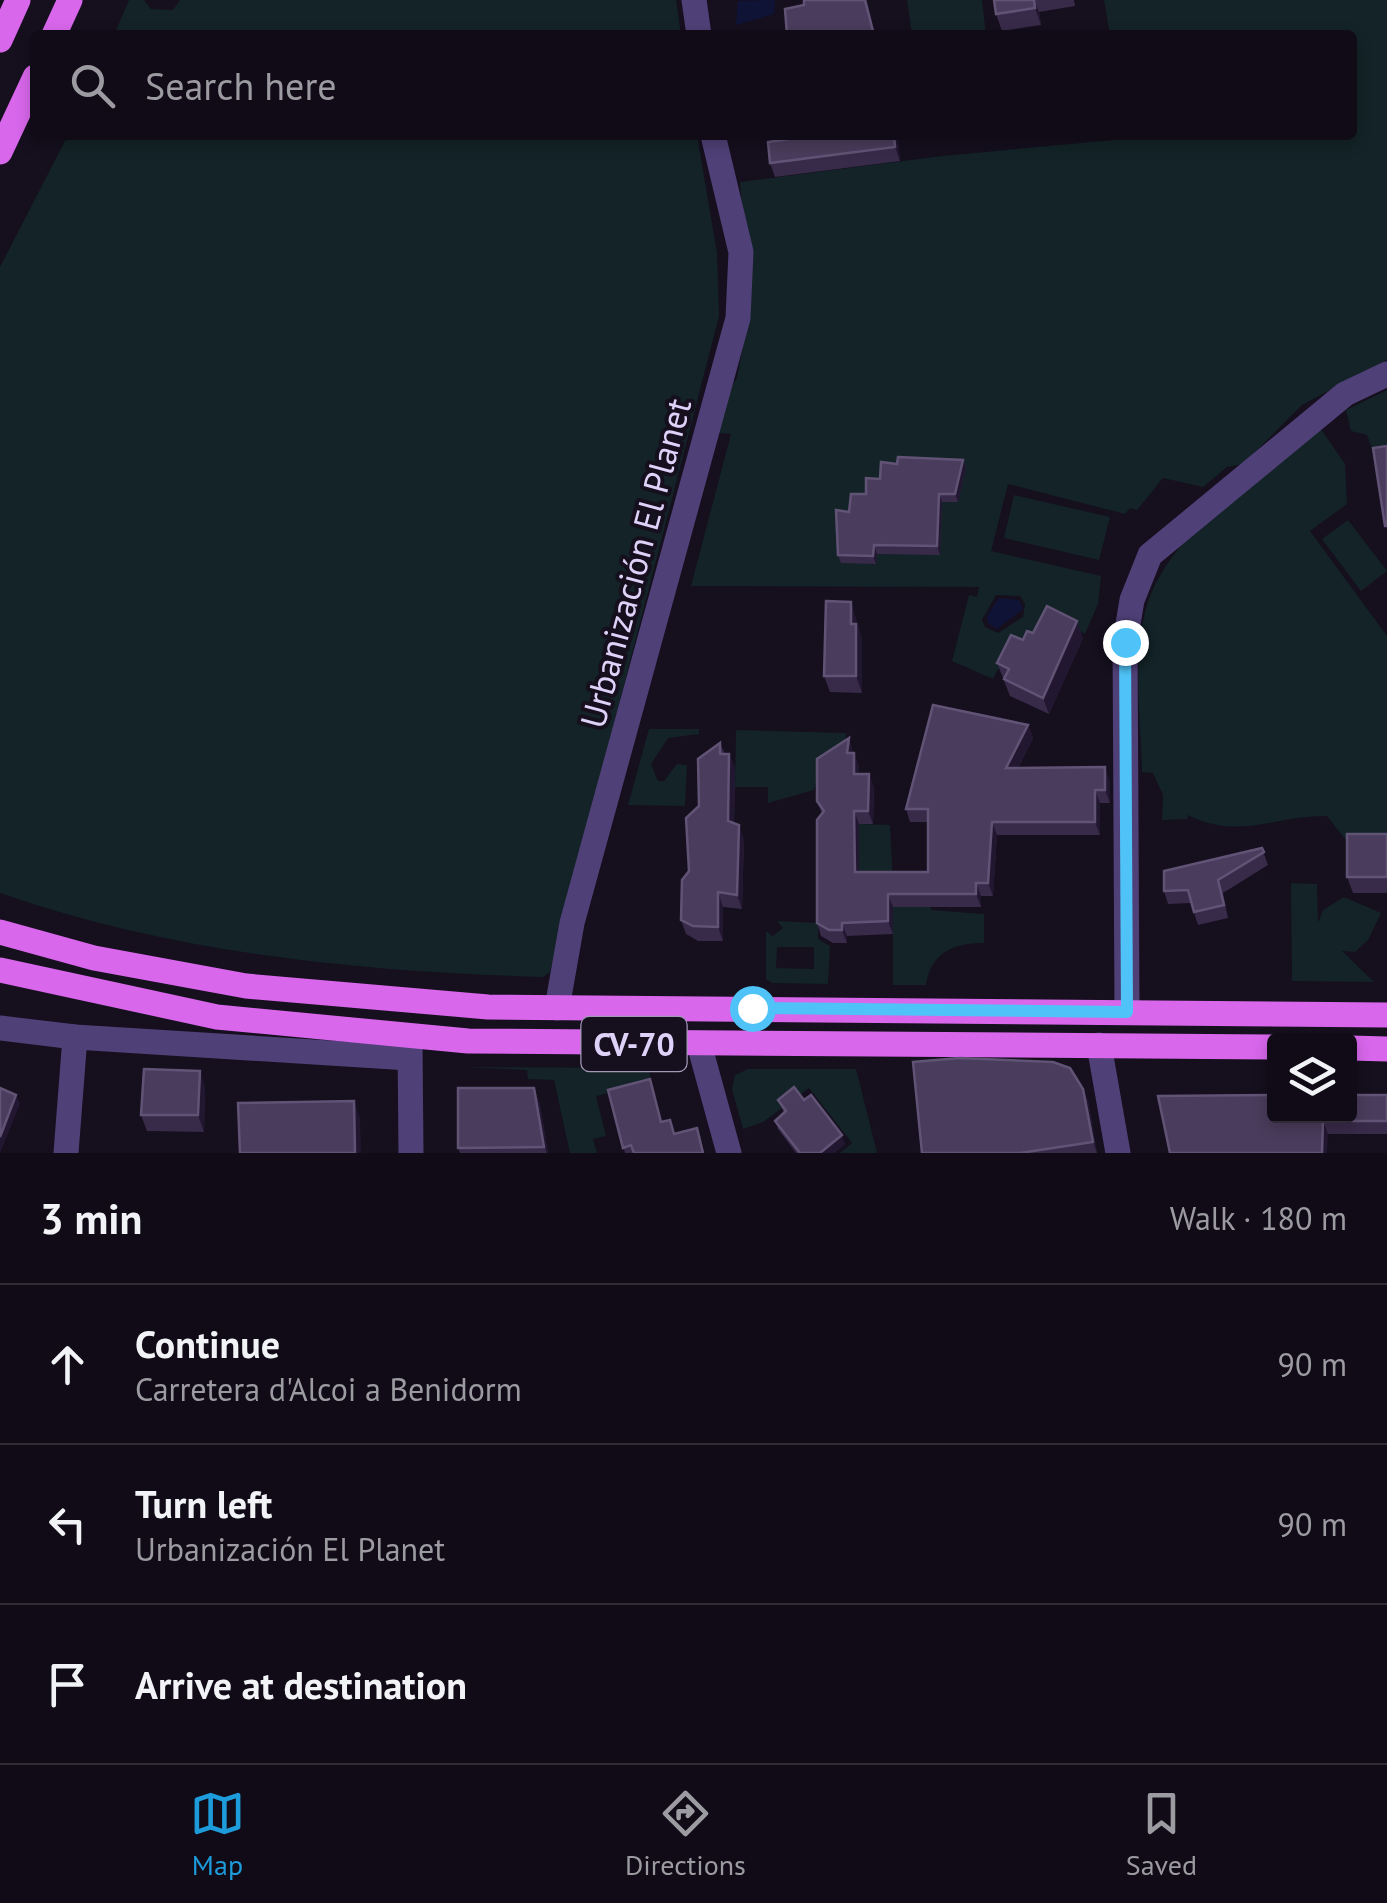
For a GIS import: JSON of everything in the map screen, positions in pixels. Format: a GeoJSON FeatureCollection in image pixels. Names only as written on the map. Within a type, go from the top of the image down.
{"type":"FeatureCollection","features":[{"type":"Feature","properties":{"kind":"main road"},"geometry":{"type":"LineString","coordinates":[[0,40],[18,0]]}},
{"type":"Feature","properties":{"kind":"main road"},"geometry":{"type":"LineString","coordinates":[[56,30],[70,0]]}},
{"type":"Feature","properties":{"kind":"main road"},"geometry":{"type":"LineString","coordinates":[[0,152],[30,88]]}},
{"type":"Feature","properties":{"kind":"main road","name":"CV-70"},"geometry":{"type":"LineString","coordinates":[[0,932],[94,958],[246,986],[426,1003],[556,1008],[1387,1014]]}},
{"type":"Feature","properties":{"kind":"main road","name":"CV-70"},"geometry":{"type":"LineString","coordinates":[[0,970],[217,1017],[410,1047],[1267,1047]]}},
{"type":"Feature","properties":{"kind":"main road"},"geometry":{"type":"LineString","coordinates":[[1357,1048],[1387,1048]]}},
{"type":"Feature","properties":{"kind":"street"},"geometry":{"type":"LineString","coordinates":[[694,0],[698,30]]}},
{"type":"Feature","properties":{"kind":"street","name":"Urbanización El Planet"},"geometry":{"type":"LineString","coordinates":[[556,1008],[572,923],[738,318],[741,252],[714,140]]}},
{"type":"Feature","properties":{"kind":"street"},"geometry":{"type":"LineString","coordinates":[[1127,1012],[1125,642],[1132,600],[1150,555],[1345,394],[1387,374]]}},
{"type":"Feature","properties":{"kind":"street"},"geometry":{"type":"LineString","coordinates":[[0,1028],[75,1038],[410,1047],[412,1153]]}},
{"type":"Feature","properties":{"kind":"street"},"geometry":{"type":"LineString","coordinates":[[66,1153],[75,1038]]}},
{"type":"Feature","properties":{"kind":"street"},"geometry":{"type":"LineString","coordinates":[[700,1044],[729,1153]]}},
{"type":"Feature","properties":{"kind":"street"},"geometry":{"type":"LineString","coordinates":[[1099,1044],[1118,1153]]}},
{"type":"Feature","properties":{"kind":"shaded area"},"geometry":{"type":"Polygon","coordinates":[[[129,0],[144,0],[151,9],[173,10],[180,0],[676,0],[680,30],[116,30],[129,0]]]}},
{"type":"Feature","properties":{"kind":"shaded area"},"geometry":{"type":"Polygon","coordinates":[[[775,0],[774,14],[736,25],[738,1],[775,0]]]}},
{"type":"Feature","properties":{"kind":"shaded area"},"geometry":{"type":"Polygon","coordinates":[[[907,0],[982,0],[985,30],[911,30],[907,0]]]}},
{"type":"Feature","properties":{"kind":"shaded area"},"geometry":{"type":"Polygon","coordinates":[[[1104,0],[1387,0],[1387,360],[1302,405],[1243,464],[1227,467],[1203,487],[1163,478],[1137,510],[1130,508],[1125,514],[1008,484],[991,551],[1101,576],[1098,604],[1085,634],[1051,619],[1026,644],[1015,638],[993,679],[952,661],[969,595],[977,597],[979,587],[691,586],[731,434],[718,433],[725,394],[737,378],[750,309],[740,182],[942,156],[1113,140],[1357,140],[1357,30],[1109,30],[1104,0]],[[996,595],[982,620],[985,627],[998,633],[1023,617],[1025,604],[1020,596],[996,595]]]}},
{"type":"Feature","properties":{"kind":"shaded area"},"geometry":{"type":"Polygon","coordinates":[[[65,140],[698,140],[717,253],[719,316],[550,972],[543,977],[405,970],[268,956],[132,931],[0,893],[0,267],[65,140]]]}},
{"type":"Feature","properties":{"kind":"shaded area"},"geometry":{"type":"Polygon","coordinates":[[[1387,390],[1387,448],[1372,448],[1367,435],[1351,431],[1346,410],[1387,390]]]}},
{"type":"Feature","properties":{"kind":"shaded area"},"geometry":{"type":"Polygon","coordinates":[[[1321,429],[1345,464],[1347,504],[1310,531],[1387,636],[1387,844],[1349,844],[1327,816],[1241,826],[1224,826],[1188,815],[1187,819],[1162,820],[1163,795],[1153,773],[1142,772],[1138,694],[1141,636],[1154,587],[1191,534],[1321,429]]]}},
{"type":"Feature","properties":{"kind":"shaded area"},"geometry":{"type":"Polygon","coordinates":[[[1014,495],[1110,517],[1099,560],[1004,538],[1014,495]]]}},
{"type":"Feature","properties":{"kind":"shaded area"},"geometry":{"type":"Polygon","coordinates":[[[1348,520],[1387,571],[1361,591],[1322,539],[1348,520]]]}},
{"type":"Feature","properties":{"kind":"shaded area"},"geometry":{"type":"Polygon","coordinates":[[[999,598],[1019,600],[1023,609],[997,629],[988,623],[987,616],[999,598]]]}},
{"type":"Feature","properties":{"kind":"shaded area"},"geometry":{"type":"Polygon","coordinates":[[[649,729],[699,729],[699,734],[668,738],[651,764],[658,781],[664,781],[677,764],[687,765],[685,806],[628,805],[649,729]]]}},
{"type":"Feature","properties":{"kind":"shaded area"},"geometry":{"type":"Polygon","coordinates":[[[736,730],[846,733],[845,759],[819,772],[814,790],[768,803],[768,787],[735,787],[736,730]]]}},
{"type":"Feature","properties":{"kind":"shaded area"},"geometry":{"type":"Polygon","coordinates":[[[859,824],[890,825],[893,885],[859,885],[859,824]]]}},
{"type":"Feature","properties":{"kind":"shaded area"},"geometry":{"type":"Polygon","coordinates":[[[1291,883],[1317,884],[1318,923],[1323,910],[1344,897],[1381,913],[1368,940],[1355,952],[1342,951],[1374,982],[1292,981],[1291,883]]]}},
{"type":"Feature","properties":{"kind":"shaded area"},"geometry":{"type":"Polygon","coordinates":[[[893,890],[930,890],[931,910],[984,914],[984,943],[963,945],[939,957],[926,985],[893,985],[893,890]]]}},
{"type":"Feature","properties":{"kind":"shaded area"},"geometry":{"type":"Polygon","coordinates":[[[777,921],[818,923],[818,939],[830,946],[828,984],[772,983],[766,979],[766,931],[773,936],[783,928],[777,921]],[[777,947],[776,968],[814,969],[814,947],[777,947]]]}},
{"type":"Feature","properties":{"kind":"shaded area"},"geometry":{"type":"Polygon","coordinates":[[[465,1067],[649,1068],[651,1083],[596,1096],[606,1136],[593,1139],[597,1153],[570,1153],[554,1080],[528,1079],[527,1070],[465,1067]]]}},
{"type":"Feature","properties":{"kind":"shaded area"},"geometry":{"type":"Polygon","coordinates":[[[748,1069],[856,1069],[877,1153],[840,1153],[852,1143],[809,1088],[763,1122],[743,1129],[732,1089],[735,1075],[748,1069]]]}},
{"type":"Feature","properties":{"kind":"building"},"geometry":{"type":"Polygon","coordinates":[[[804,0],[865,0],[873,30],[787,30],[785,9],[804,5],[804,0]]]}},
{"type":"Feature","properties":{"kind":"building"},"geometry":{"type":"Polygon","coordinates":[[[994,0],[1034,0],[1035,8],[996,14],[994,0]]]}},
{"type":"Feature","properties":{"kind":"building"},"geometry":{"type":"Polygon","coordinates":[[[894,140],[895,147],[770,163],[768,142],[894,140]]]}},
{"type":"Feature","properties":{"kind":"building"},"geometry":{"type":"Polygon","coordinates":[[[1387,446],[1387,526],[1385,526],[1373,448],[1387,446]]]}},
{"type":"Feature","properties":{"kind":"building"},"geometry":{"type":"Polygon","coordinates":[[[898,457],[963,460],[955,494],[939,494],[937,546],[874,545],[873,556],[838,555],[836,510],[849,512],[851,494],[866,494],[866,478],[880,479],[881,462],[897,464],[898,457]]]}},
{"type":"Feature","properties":{"kind":"building"},"geometry":{"type":"Polygon","coordinates":[[[826,601],[851,602],[851,624],[856,624],[856,676],[824,676],[826,601]]]}},
{"type":"Feature","properties":{"kind":"building"},"geometry":{"type":"Polygon","coordinates":[[[1047,606],[1077,621],[1043,698],[1004,679],[1009,669],[997,663],[1011,635],[1023,640],[1027,631],[1033,633],[1047,606]]]}},
{"type":"Feature","properties":{"kind":"building"},"geometry":{"type":"Polygon","coordinates":[[[933,705],[1028,725],[1006,768],[1105,767],[1105,790],[1095,790],[1095,822],[992,822],[988,883],[976,883],[976,894],[888,894],[888,921],[842,923],[842,930],[829,930],[817,923],[817,820],[824,811],[817,801],[817,759],[849,738],[847,753],[854,753],[854,774],[869,774],[868,811],[854,811],[855,872],[928,872],[928,809],[906,809],[933,705]]]}},
{"type":"Feature","properties":{"kind":"building"},"geometry":{"type":"Polygon","coordinates":[[[720,743],[720,754],[729,754],[728,821],[739,825],[737,895],[718,892],[718,927],[693,926],[681,920],[682,880],[689,871],[686,818],[699,806],[698,759],[720,743]]]}},
{"type":"Feature","properties":{"kind":"building"},"geometry":{"type":"Polygon","coordinates":[[[1347,834],[1387,834],[1387,877],[1347,877],[1347,834]]]}},
{"type":"Feature","properties":{"kind":"building"},"geometry":{"type":"Polygon","coordinates":[[[1262,848],[1264,852],[1218,880],[1224,905],[1194,912],[1188,890],[1164,891],[1164,871],[1262,848]]]}},
{"type":"Feature","properties":{"kind":"building"},"geometry":{"type":"Polygon","coordinates":[[[960,1058],[1053,1062],[1070,1068],[1083,1089],[1093,1142],[1020,1153],[922,1153],[913,1062],[960,1058]]]}},
{"type":"Feature","properties":{"kind":"building"},"geometry":{"type":"Polygon","coordinates":[[[144,1069],[200,1071],[198,1115],[141,1115],[144,1069]]]}},
{"type":"Feature","properties":{"kind":"building"},"geometry":{"type":"Polygon","coordinates":[[[650,1079],[661,1122],[670,1120],[674,1134],[697,1128],[703,1153],[634,1153],[631,1145],[623,1148],[608,1090],[650,1079]]]}},
{"type":"Feature","properties":{"kind":"building"},"geometry":{"type":"Polygon","coordinates":[[[794,1087],[804,1100],[811,1095],[842,1135],[820,1153],[800,1153],[775,1121],[786,1111],[778,1100],[794,1087]]]}},
{"type":"Feature","properties":{"kind":"building"},"geometry":{"type":"Polygon","coordinates":[[[0,1088],[16,1095],[0,1137],[0,1088]]]}},
{"type":"Feature","properties":{"kind":"building"},"geometry":{"type":"Polygon","coordinates":[[[458,1088],[534,1088],[544,1147],[458,1148],[458,1088]]]}},
{"type":"Feature","properties":{"kind":"building"},"geometry":{"type":"Polygon","coordinates":[[[1267,1095],[1267,1123],[1323,1123],[1322,1153],[1170,1153],[1158,1096],[1267,1095]]]}},
{"type":"Feature","properties":{"kind":"building"},"geometry":{"type":"Polygon","coordinates":[[[1357,1095],[1387,1095],[1387,1121],[1357,1121],[1357,1095]]]}},
{"type":"Feature","properties":{"kind":"building"},"geometry":{"type":"Polygon","coordinates":[[[354,1101],[355,1153],[240,1153],[238,1103],[354,1101]]]}},
{"type":"Feature","properties":{"kind":"route"},"geometry":{"type":"LineString","coordinates":[[752,1008],[1127,1012],[1125,642]]}}]}
